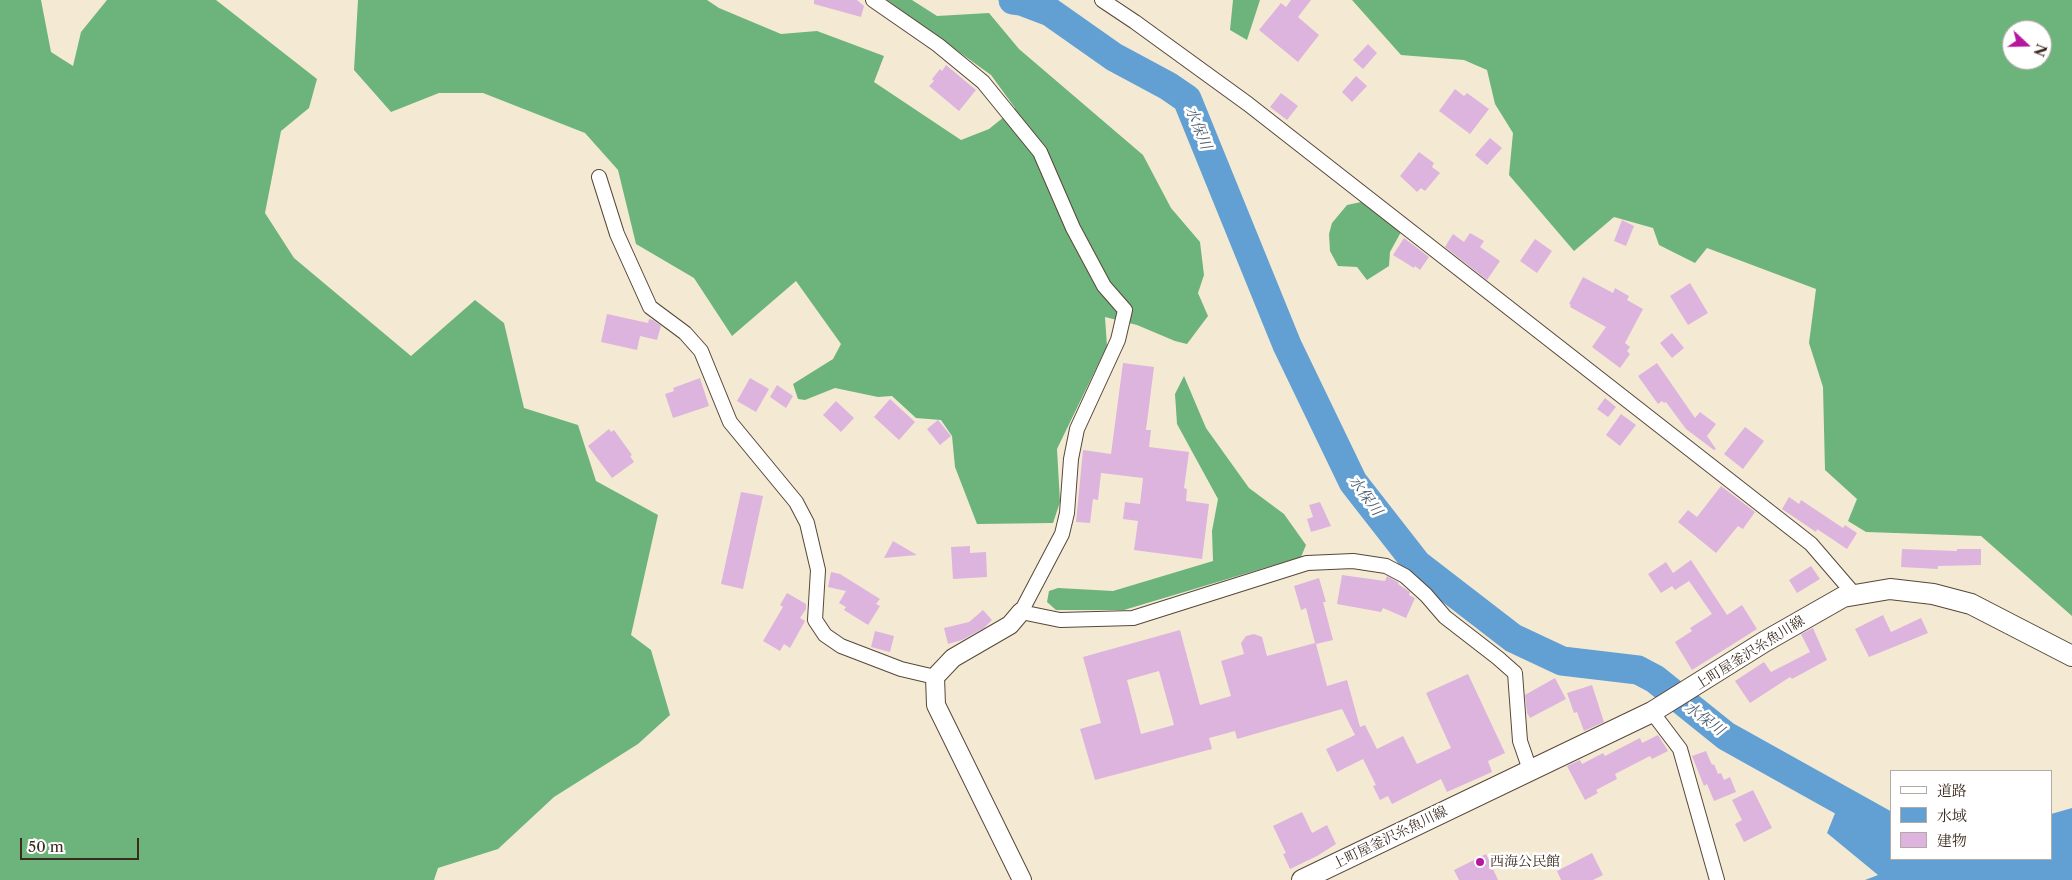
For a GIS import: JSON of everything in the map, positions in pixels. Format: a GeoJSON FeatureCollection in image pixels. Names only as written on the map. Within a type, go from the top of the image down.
{"type":"FeatureCollection","features":[{"type":"Feature","properties":{"kind":"main road","name":"上町屋釜沢糸魚川線"},"geometry":{"type":"LineString","coordinates":[[1302,880],[1655,710],[1764,642],[1843,597],[1890,589],[1932,594],[1971,604],[2072,656]]}},
{"type":"Feature","properties":{"kind":"street"},"geometry":{"type":"LineString","coordinates":[[873,0],[938,44],[983,82],[1040,152],[1074,228],[1104,286],[1125,310],[1118,340],[1077,429],[1071,459],[1067,513],[1062,534],[1021,612],[1010,624],[953,658],[935,677],[936,705],[1022,880]]}},
{"type":"Feature","properties":{"kind":"street"},"geometry":{"type":"LineString","coordinates":[[1102,0],[1248,104],[1811,544],[1854,594]]}},
{"type":"Feature","properties":{"kind":"street"},"geometry":{"type":"LineString","coordinates":[[599,177],[617,234],[650,307],[685,333],[701,352],[730,422],[796,502],[807,523],[818,570],[815,620],[824,635],[841,646],[901,669],[935,677]]}},
{"type":"Feature","properties":{"kind":"street"},"geometry":{"type":"LineString","coordinates":[[1021,612],[1060,620],[1133,618],[1307,562],[1353,561],[1386,566],[1405,576],[1426,595],[1444,617],[1498,658],[1514,673],[1520,741],[1530,770]]}},
{"type":"Feature","properties":{"kind":"street"},"geometry":{"type":"LineString","coordinates":[[1655,710],[1680,749],[1717,880]]}},
{"type":"Feature","properties":{"kind":"green space"},"geometry":{"type":"Polygon","coordinates":[[[0,0],[41,0],[51,52],[73,66],[81,32],[107,0],[216,0],[317,79],[309,108],[281,131],[265,213],[294,258],[411,356],[475,300],[504,323],[524,408],[578,425],[596,481],[658,515],[631,635],[651,650],[670,715],[638,744],[554,797],[498,849],[438,868],[434,880],[0,880],[0,0]]]}},
{"type":"Feature","properties":{"kind":"green space"},"geometry":{"type":"Polygon","coordinates":[[[358,0],[707,0],[719,8],[781,34],[817,31],[884,56],[874,82],[961,140],[989,129],[1015,108],[991,75],[887,0],[912,0],[937,16],[989,13],[1019,49],[1143,155],[1171,208],[1200,242],[1204,275],[1198,293],[1208,316],[1187,344],[1137,325],[1105,317],[1107,346],[1057,449],[1060,502],[1053,523],[977,524],[955,467],[952,436],[941,420],[916,418],[892,396],[878,397],[835,388],[805,400],[798,399],[793,384],[833,359],[841,344],[796,281],[732,336],[694,278],[636,244],[618,170],[585,133],[483,93],[439,93],[391,112],[354,70],[358,0]]]}},
{"type":"Feature","properties":{"kind":"green space"},"geometry":{"type":"Polygon","coordinates":[[[1233,0],[1260,0],[1247,40],[1230,30],[1233,0]]]}},
{"type":"Feature","properties":{"kind":"green space"},"geometry":{"type":"Polygon","coordinates":[[[1352,0],[2072,0],[2072,616],[1981,536],[1866,532],[1848,521],[1857,499],[1825,470],[1823,387],[1809,343],[1816,289],[1707,248],[1695,263],[1659,245],[1653,228],[1614,217],[1574,251],[1509,175],[1513,133],[1495,104],[1487,70],[1464,60],[1401,55],[1352,0]]]}},
{"type":"Feature","properties":{"kind":"green space"},"geometry":{"type":"Polygon","coordinates":[[[1361,202],[1401,232],[1390,252],[1389,266],[1367,280],[1357,267],[1338,266],[1330,251],[1329,234],[1332,223],[1347,205],[1361,202]]]}},
{"type":"Feature","properties":{"kind":"green space"},"geometry":{"type":"Polygon","coordinates":[[[1184,376],[1206,428],[1249,488],[1284,514],[1306,545],[1301,557],[1124,610],[1056,610],[1047,602],[1049,591],[1058,588],[1113,591],[1213,561],[1212,531],[1218,499],[1177,424],[1175,394],[1184,376]]]}},
{"type":"Feature","properties":{"kind":"water"},"geometry":{"type":"Polygon","coordinates":[[[1844,791],[1890,815],[1890,860],[2052,860],[2052,814],[2072,808],[2072,880],[1865,880],[1878,875],[1827,833],[1844,791]]]}},
{"type":"Feature","properties":{"kind":"building"},"geometry":{"type":"Polygon","coordinates":[[[814,0],[857,0],[864,6],[861,17],[814,4],[814,0]]]}},
{"type":"Feature","properties":{"kind":"building"},"geometry":{"type":"Polygon","coordinates":[[[1291,0],[1311,0],[1298,17],[1319,35],[1298,62],[1259,30],[1281,3],[1286,7],[1291,0]]]}},
{"type":"Feature","properties":{"kind":"building"},"geometry":{"type":"Polygon","coordinates":[[[1368,44],[1377,53],[1363,69],[1353,60],[1368,44]]]}},
{"type":"Feature","properties":{"kind":"building"},"geometry":{"type":"Polygon","coordinates":[[[946,65],[976,90],[959,111],[929,86],[940,69],[942,71],[946,65]]]}},
{"type":"Feature","properties":{"kind":"building"},"geometry":{"type":"Polygon","coordinates":[[[1356,76],[1367,86],[1352,102],[1342,92],[1356,76]]]}},
{"type":"Feature","properties":{"kind":"building"},"geometry":{"type":"Polygon","coordinates":[[[1455,89],[1464,96],[1467,93],[1489,109],[1470,134],[1439,111],[1455,89]]]}},
{"type":"Feature","properties":{"kind":"building"},"geometry":{"type":"Polygon","coordinates":[[[1281,93],[1298,106],[1287,120],[1270,107],[1281,93]]]}},
{"type":"Feature","properties":{"kind":"building"},"geometry":{"type":"Polygon","coordinates":[[[1490,138],[1502,148],[1487,165],[1475,155],[1490,138]]]}},
{"type":"Feature","properties":{"kind":"building"},"geometry":{"type":"Polygon","coordinates":[[[1419,152],[1434,163],[1432,167],[1440,173],[1425,191],[1421,188],[1417,192],[1400,176],[1419,152]]]}},
{"type":"Feature","properties":{"kind":"building"},"geometry":{"type":"Polygon","coordinates":[[[1622,220],[1634,226],[1626,246],[1614,241],[1622,220]]]}},
{"type":"Feature","properties":{"kind":"building"},"geometry":{"type":"Polygon","coordinates":[[[1470,233],[1484,241],[1480,247],[1500,261],[1487,280],[1445,247],[1453,234],[1464,242],[1470,233]]]}},
{"type":"Feature","properties":{"kind":"building"},"geometry":{"type":"Polygon","coordinates":[[[1404,238],[1429,257],[1420,270],[1393,255],[1404,238]]]}},
{"type":"Feature","properties":{"kind":"building"},"geometry":{"type":"Polygon","coordinates":[[[1535,239],[1552,251],[1537,273],[1520,261],[1535,239]]]}},
{"type":"Feature","properties":{"kind":"building"},"geometry":{"type":"Polygon","coordinates":[[[1583,277],[1613,293],[1615,288],[1629,296],[1627,300],[1643,309],[1625,343],[1630,347],[1627,351],[1630,354],[1620,368],[1592,347],[1606,327],[1570,307],[1571,305],[1569,304],[1583,277]]]}},
{"type":"Feature","properties":{"kind":"building"},"geometry":{"type":"Polygon","coordinates":[[[1690,283],[1708,313],[1688,325],[1670,296],[1690,283]]]}},
{"type":"Feature","properties":{"kind":"building"},"geometry":{"type":"Polygon","coordinates":[[[607,314],[648,323],[649,319],[653,320],[661,326],[657,340],[640,336],[637,350],[601,342],[607,314]]]}},
{"type":"Feature","properties":{"kind":"building"},"geometry":{"type":"Polygon","coordinates":[[[1672,333],[1684,348],[1672,358],[1660,343],[1672,333]]]}},
{"type":"Feature","properties":{"kind":"building"},"geometry":{"type":"Polygon","coordinates":[[[1123,363],[1154,367],[1146,430],[1151,430],[1149,447],[1189,452],[1184,488],[1187,489],[1186,501],[1209,504],[1202,559],[1134,550],[1138,521],[1123,519],[1125,502],[1140,504],[1143,478],[1101,473],[1098,500],[1093,499],[1090,523],[1076,522],[1083,450],[1111,454],[1123,363]]]}},
{"type":"Feature","properties":{"kind":"building"},"geometry":{"type":"Polygon","coordinates":[[[1657,363],[1695,418],[1700,412],[1716,424],[1707,436],[1716,449],[1714,450],[1686,429],[1666,402],[1662,401],[1658,404],[1638,376],[1657,363]]]}},
{"type":"Feature","properties":{"kind":"building"},"geometry":{"type":"Polygon","coordinates":[[[700,378],[709,406],[673,418],[665,394],[674,391],[673,388],[700,378]]]}},
{"type":"Feature","properties":{"kind":"building"},"geometry":{"type":"Polygon","coordinates":[[[750,378],[769,389],[756,412],[737,401],[750,378]]]}},
{"type":"Feature","properties":{"kind":"building"},"geometry":{"type":"Polygon","coordinates":[[[777,385],[793,396],[786,408],[770,397],[777,385]]]}},
{"type":"Feature","properties":{"kind":"building"},"geometry":{"type":"Polygon","coordinates":[[[1605,398],[1616,407],[1608,417],[1597,409],[1605,398]]]}},
{"type":"Feature","properties":{"kind":"building"},"geometry":{"type":"Polygon","coordinates":[[[890,399],[915,422],[899,440],[874,417],[890,399]]]}},
{"type":"Feature","properties":{"kind":"building"},"geometry":{"type":"Polygon","coordinates":[[[836,401],[854,418],[841,432],[823,415],[836,401]]]}},
{"type":"Feature","properties":{"kind":"building"},"geometry":{"type":"Polygon","coordinates":[[[1621,414],[1636,425],[1620,446],[1606,435],[1621,414]]]}},
{"type":"Feature","properties":{"kind":"building"},"geometry":{"type":"Polygon","coordinates":[[[938,420],[951,436],[940,445],[927,429],[938,420]]]}},
{"type":"Feature","properties":{"kind":"building"},"geometry":{"type":"Polygon","coordinates":[[[1745,427],[1764,441],[1743,469],[1724,454],[1745,427]]]}},
{"type":"Feature","properties":{"kind":"building"},"geometry":{"type":"Polygon","coordinates":[[[609,429],[611,432],[614,430],[632,455],[630,456],[634,462],[612,478],[588,446],[609,429]]]}},
{"type":"Feature","properties":{"kind":"building"},"geometry":{"type":"Polygon","coordinates":[[[1721,486],[1755,512],[1743,529],[1738,526],[1716,553],[1678,522],[1688,510],[1697,517],[1721,486]]]}},
{"type":"Feature","properties":{"kind":"building"},"geometry":{"type":"Polygon","coordinates":[[[741,492],[763,496],[743,589],[721,584],[741,492]]]}},
{"type":"Feature","properties":{"kind":"building"},"geometry":{"type":"Polygon","coordinates":[[[1789,497],[1799,504],[1801,500],[1843,528],[1845,525],[1857,533],[1847,549],[1817,529],[1816,532],[1782,509],[1789,497]]]}},
{"type":"Feature","properties":{"kind":"building"},"geometry":{"type":"Polygon","coordinates":[[[1320,502],[1331,526],[1311,532],[1307,519],[1313,517],[1309,505],[1320,502]]]}},
{"type":"Feature","properties":{"kind":"building"},"geometry":{"type":"Polygon","coordinates":[[[893,541],[917,555],[884,558],[893,541]]]}},
{"type":"Feature","properties":{"kind":"building"},"geometry":{"type":"Polygon","coordinates":[[[970,546],[970,553],[986,552],[987,577],[953,579],[951,547],[970,546]]]}},
{"type":"Feature","properties":{"kind":"building"},"geometry":{"type":"Polygon","coordinates":[[[1902,549],[1957,551],[1957,549],[1981,549],[1981,565],[1938,566],[1938,569],[1901,567],[1902,549]]]}},
{"type":"Feature","properties":{"kind":"building"},"geometry":{"type":"Polygon","coordinates":[[[1691,560],[1727,615],[1742,605],[1757,629],[1692,670],[1675,642],[1692,631],[1690,628],[1712,614],[1689,581],[1675,590],[1672,586],[1661,593],[1648,574],[1666,562],[1673,573],[1691,560]]]}},
{"type":"Feature","properties":{"kind":"building"},"geometry":{"type":"Polygon","coordinates":[[[1811,566],[1820,579],[1797,593],[1789,580],[1811,566]]]}},
{"type":"Feature","properties":{"kind":"building"},"geometry":{"type":"Polygon","coordinates":[[[831,572],[840,574],[880,599],[876,604],[880,606],[868,625],[844,610],[846,607],[839,603],[846,591],[828,587],[831,572]]]}},
{"type":"Feature","properties":{"kind":"building"},"geometry":{"type":"Polygon","coordinates":[[[1342,575],[1385,581],[1387,576],[1399,583],[1410,592],[1409,595],[1415,598],[1406,618],[1383,608],[1381,612],[1337,604],[1342,575]]]}},
{"type":"Feature","properties":{"kind":"building"},"geometry":{"type":"Polygon","coordinates":[[[1319,578],[1326,602],[1323,602],[1333,640],[1316,644],[1327,686],[1347,680],[1360,727],[1365,725],[1377,749],[1403,736],[1417,764],[1451,748],[1426,693],[1468,674],[1505,753],[1488,761],[1492,772],[1447,792],[1441,779],[1392,804],[1388,796],[1380,800],[1373,786],[1376,785],[1363,759],[1337,772],[1326,749],[1355,735],[1342,709],[1237,739],[1235,731],[1209,738],[1212,749],[1095,780],[1080,729],[1101,723],[1083,657],[1180,630],[1200,705],[1231,696],[1221,661],[1244,654],[1241,643],[1246,636],[1254,634],[1262,637],[1267,656],[1315,643],[1306,608],[1301,610],[1294,586],[1319,578]],[[1159,671],[1127,680],[1141,734],[1174,725],[1159,671]]]}},
{"type":"Feature","properties":{"kind":"building"},"geometry":{"type":"Polygon","coordinates":[[[787,593],[806,604],[806,609],[800,618],[805,621],[790,648],[784,644],[780,651],[763,641],[783,607],[780,605],[787,593]]]}},
{"type":"Feature","properties":{"kind":"building"},"geometry":{"type":"Polygon","coordinates":[[[983,610],[992,620],[984,628],[962,640],[948,644],[944,628],[969,622],[983,610]]]}},
{"type":"Feature","properties":{"kind":"building"},"geometry":{"type":"Polygon","coordinates":[[[1883,615],[1891,632],[1921,618],[1928,633],[1869,657],[1855,629],[1883,615]]]}},
{"type":"Feature","properties":{"kind":"building"},"geometry":{"type":"Polygon","coordinates":[[[1813,628],[1827,660],[1792,679],[1790,677],[1750,703],[1735,681],[1764,662],[1771,672],[1810,652],[1801,634],[1813,628]]]}},
{"type":"Feature","properties":{"kind":"building"},"geometry":{"type":"Polygon","coordinates":[[[875,631],[894,636],[890,652],[871,647],[875,631]]]}},
{"type":"Feature","properties":{"kind":"building"},"geometry":{"type":"Polygon","coordinates":[[[1555,678],[1566,699],[1530,718],[1527,713],[1525,695],[1555,678]]]}},
{"type":"Feature","properties":{"kind":"building"},"geometry":{"type":"Polygon","coordinates":[[[1592,685],[1604,722],[1584,731],[1577,712],[1574,713],[1567,693],[1592,685]]]}},
{"type":"Feature","properties":{"kind":"building"},"geometry":{"type":"Polygon","coordinates":[[[1658,735],[1668,751],[1652,759],[1650,756],[1615,774],[1617,779],[1596,790],[1598,793],[1585,800],[1567,766],[1580,760],[1582,764],[1603,753],[1605,756],[1640,738],[1642,743],[1658,735]]]}},
{"type":"Feature","properties":{"kind":"building"},"geometry":{"type":"Polygon","coordinates":[[[1706,751],[1718,774],[1721,773],[1724,780],[1730,777],[1736,792],[1714,801],[1707,784],[1704,786],[1692,756],[1706,751]]]}},
{"type":"Feature","properties":{"kind":"building"},"geometry":{"type":"Polygon","coordinates":[[[1753,790],[1772,828],[1744,842],[1735,824],[1742,820],[1732,800],[1753,790]]]}},
{"type":"Feature","properties":{"kind":"building"},"geometry":{"type":"Polygon","coordinates":[[[1302,812],[1312,833],[1327,825],[1336,844],[1290,869],[1283,854],[1286,853],[1273,826],[1302,812]]]}},
{"type":"Feature","properties":{"kind":"building"},"geometry":{"type":"Polygon","coordinates":[[[1592,853],[1603,875],[1593,880],[1561,880],[1557,871],[1592,853]]]}},
{"type":"Feature","properties":{"kind":"building","name":"西海公民館"},"geometry":{"type":"Polygon","coordinates":[[[1486,854],[1498,880],[1459,880],[1454,870],[1486,854]]]}},
{"type":"Feature","properties":{"kind":"waterway","name":"水保川"},"geometry":{"type":"LineString","coordinates":[[1013,0],[1021,1],[1050,12],[1114,57],[1168,86],[1187,99],[1287,345],[1353,482],[1417,564],[1513,638],[1562,661],[1638,670],[1655,679],[1726,736],[1890,827]]}},
{"type":"Feature","properties":{"kind":"place","name":"西海公民館"},"geometry":{"type":"Point","coordinates":[1480,862]}}]}
